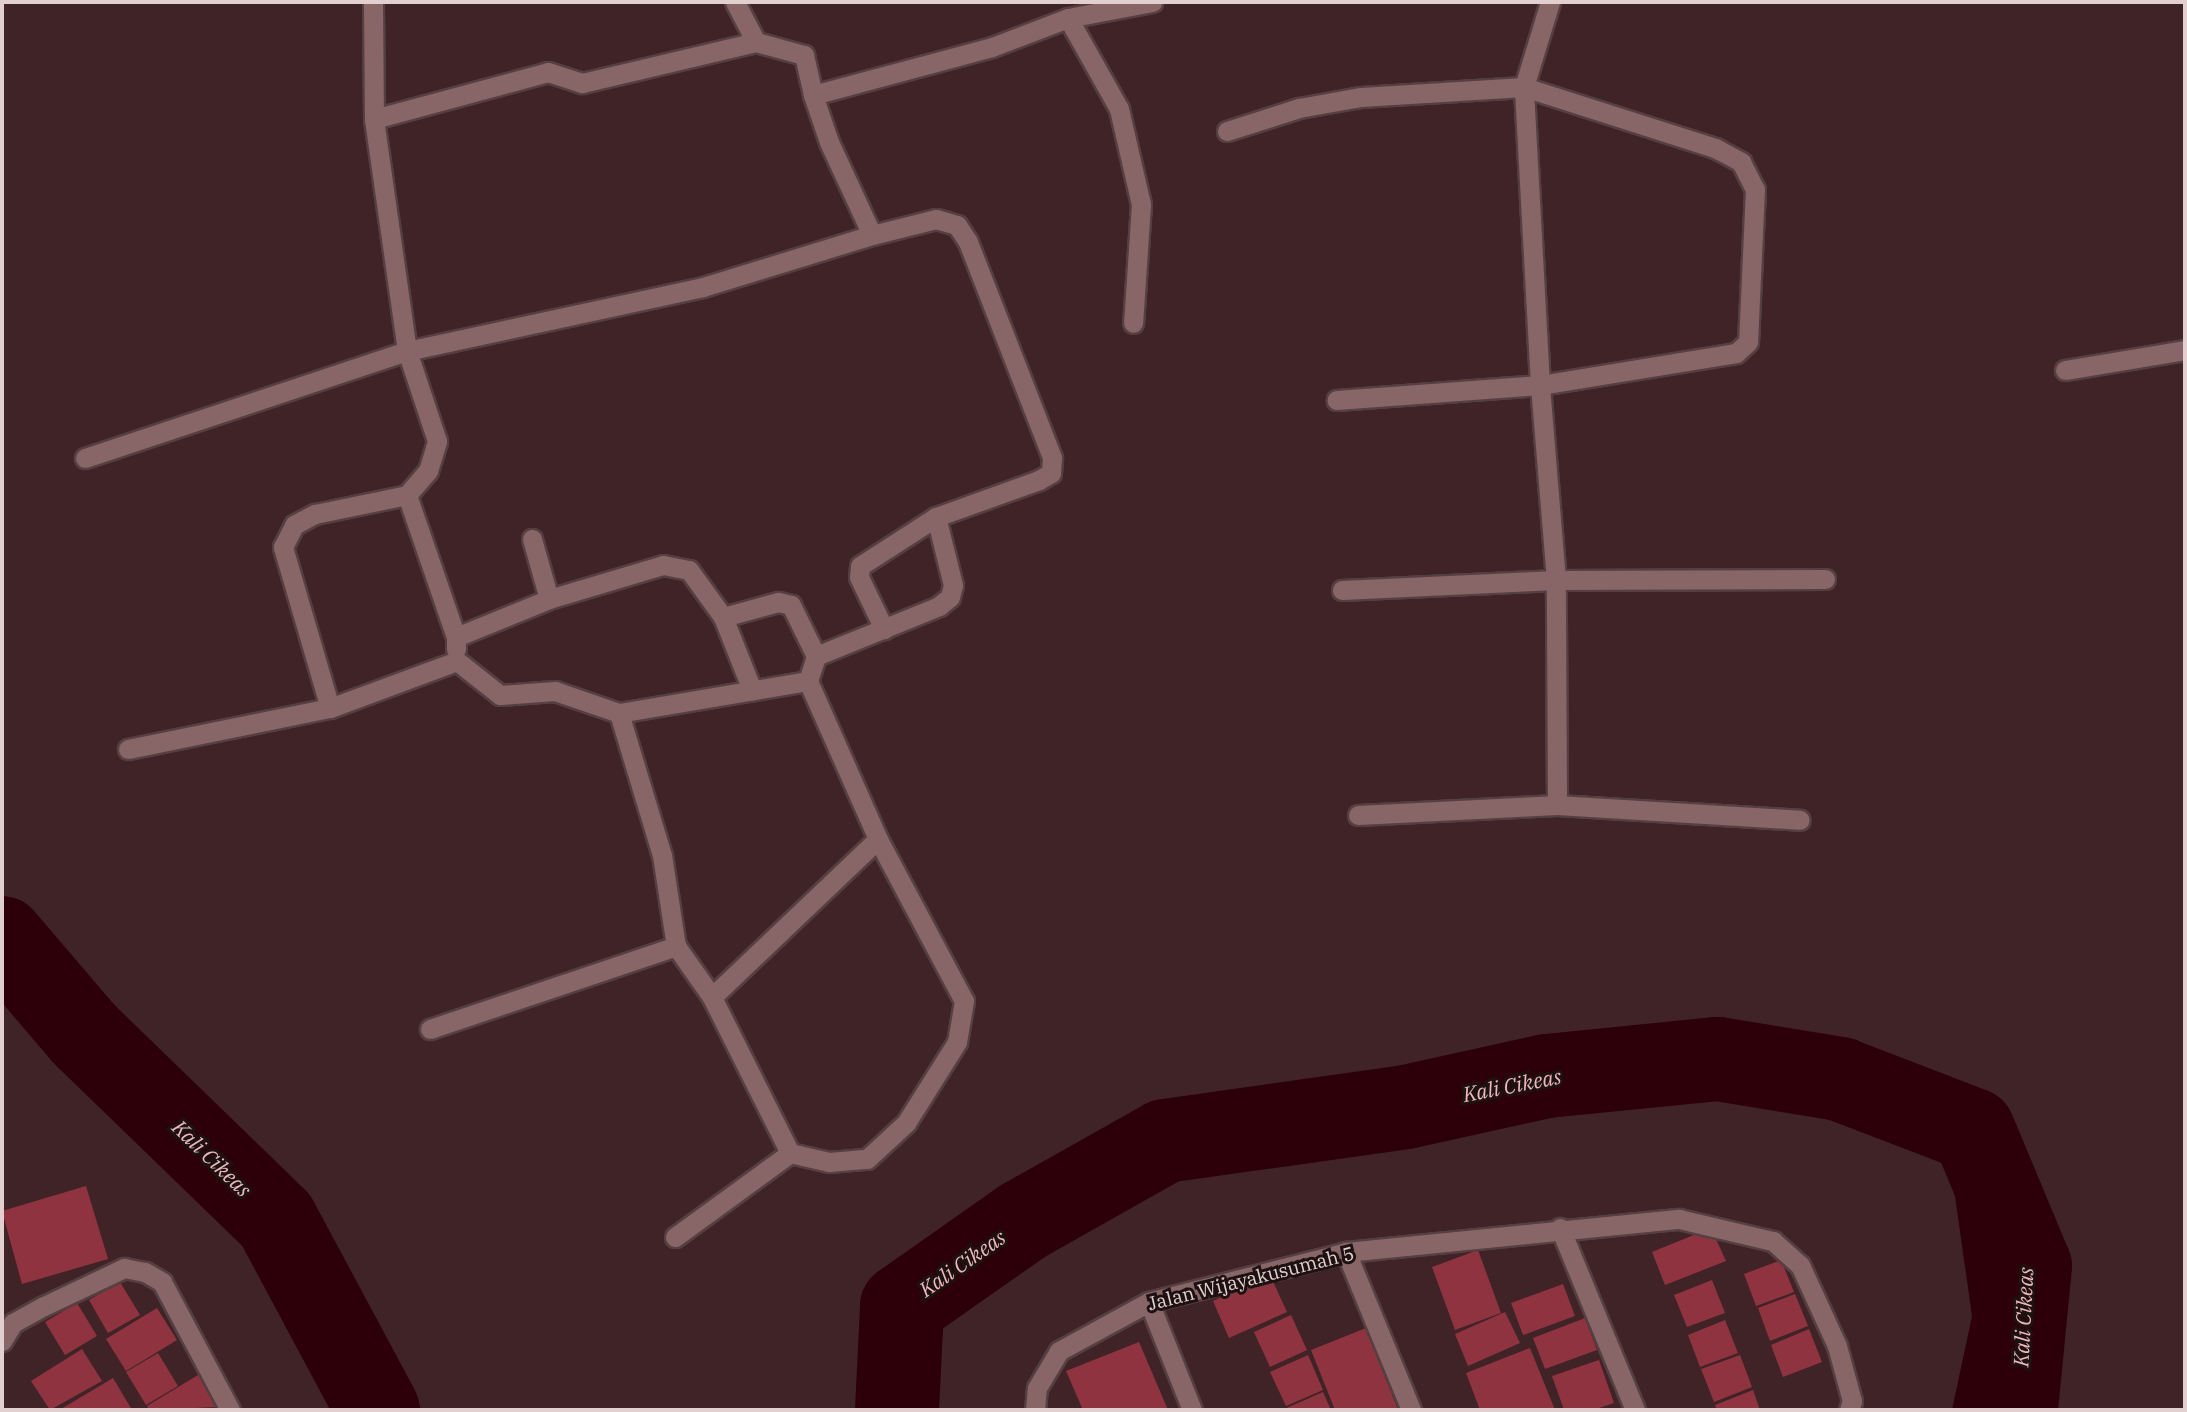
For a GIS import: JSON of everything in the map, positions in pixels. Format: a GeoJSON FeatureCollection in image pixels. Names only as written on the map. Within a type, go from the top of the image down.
{"type":"FeatureCollection","features":[{"type":"Feature","properties":{"kind":"street"},"geometry":{"type":"LineString","coordinates":[[330,708],[283,547],[294,525],[315,514],[407,495],[428,471],[437,441],[407,351],[374,119],[373,2]]}},
{"type":"Feature","properties":{"kind":"street"},"geometry":{"type":"LineString","coordinates":[[734,2],[756,43]]}},
{"type":"Feature","properties":{"kind":"street"},"geometry":{"type":"LineString","coordinates":[[813,95],[992,47],[1068,18],[1152,2]]}},
{"type":"Feature","properties":{"kind":"street"},"geometry":{"type":"LineString","coordinates":[[1550,2],[1524,87],[1540,385],[1556,580],[1557,806]]}},
{"type":"Feature","properties":{"kind":"street"},"geometry":{"type":"LineString","coordinates":[[1068,18],[1119,108],[1141,204],[1133,323]]}},
{"type":"Feature","properties":{"kind":"street"},"geometry":{"type":"LineString","coordinates":[[374,119],[548,72],[582,83],[756,43],[804,55],[813,95],[872,235]]}},
{"type":"Feature","properties":{"kind":"street"},"geometry":{"type":"LineString","coordinates":[[1227,131],[1299,108],[1361,97],[1524,87],[1715,148],[1741,162],[1755,189],[1748,342],[1736,353],[1718,359],[1540,385],[1337,400]]}},
{"type":"Feature","properties":{"kind":"street"},"geometry":{"type":"LineString","coordinates":[[85,458],[407,351],[704,287],[872,235],[936,219],[957,225],[968,242],[1052,457],[1051,473],[1040,480],[936,517],[860,566],[859,577],[884,629]]}},
{"type":"Feature","properties":{"kind":"street"},"geometry":{"type":"LineString","coordinates":[[2065,370],[2185,350]]}},
{"type":"Feature","properties":{"kind":"street"},"geometry":{"type":"LineString","coordinates":[[407,495],[456,637],[457,661],[500,695],[555,691],[618,713],[808,681]]}},
{"type":"Feature","properties":{"kind":"street"},"geometry":{"type":"LineString","coordinates":[[816,656],[884,629],[950,597],[953,586],[936,517]]}},
{"type":"Feature","properties":{"kind":"street"},"geometry":{"type":"LineString","coordinates":[[532,540],[549,599]]}},
{"type":"Feature","properties":{"kind":"street"},"geometry":{"type":"LineString","coordinates":[[456,637],[549,599],[663,565],[689,570],[723,617],[752,690]]}},
{"type":"Feature","properties":{"kind":"street"},"geometry":{"type":"LineString","coordinates":[[1342,590],[1556,580],[1825,579]]}},
{"type":"Feature","properties":{"kind":"street"},"geometry":{"type":"LineString","coordinates":[[675,1237],[790,1153],[829,1162],[867,1159],[906,1122],[957,1042],[964,1000],[878,839],[808,681],[816,656],[791,605],[778,602],[723,617]]}},
{"type":"Feature","properties":{"kind":"street"},"geometry":{"type":"LineString","coordinates":[[128,749],[330,708],[457,661]]}},
{"type":"Feature","properties":{"kind":"street"},"geometry":{"type":"LineString","coordinates":[[618,713],[662,855],[676,946],[712,997],[790,1153]]}},
{"type":"Feature","properties":{"kind":"street"},"geometry":{"type":"LineString","coordinates":[[1358,815],[1557,806],[1800,820]]}},
{"type":"Feature","properties":{"kind":"street"},"geometry":{"type":"LineString","coordinates":[[712,997],[878,839]]}},
{"type":"Feature","properties":{"kind":"street"},"geometry":{"type":"LineString","coordinates":[[430,1029],[676,946]]}},
{"type":"Feature","properties":{"kind":"street","name":"Jalan Wijayakusumah 5"},"geometry":{"type":"LineString","coordinates":[[1035,1410],[1037,1388],[1059,1351],[1149,1302],[1346,1252],[1560,1228],[1679,1219],[1773,1241],[1800,1265],[1837,1346],[1852,1401],[1849,1410]]}},
{"type":"Feature","properties":{"kind":"street"},"geometry":{"type":"LineString","coordinates":[[1560,1228],[1635,1410]]}},
{"type":"Feature","properties":{"kind":"street"},"geometry":{"type":"LineString","coordinates":[[1346,1252],[1411,1410]]}},
{"type":"Feature","properties":{"kind":"street"},"geometry":{"type":"LineString","coordinates":[[2,1340],[13,1323],[44,1306],[124,1268],[145,1272],[162,1282],[230,1410]]}},
{"type":"Feature","properties":{"kind":"street"},"geometry":{"type":"LineString","coordinates":[[1149,1302],[1192,1410]]}},
{"type":"Feature","properties":{"kind":"water"},"geometry":{"type":"Polygon","coordinates":[[[2006,1115],[2038,1185],[2062,1300],[2050,1410],[1952,1410],[1972,1316],[1950,1161],[1973,1130],[2006,1115]]]}},
{"type":"Feature","properties":{"kind":"building"},"geometry":{"type":"Polygon","coordinates":[[[86,1186],[108,1259],[22,1284],[2,1211],[86,1186]]]}},
{"type":"Feature","properties":{"kind":"building"},"geometry":{"type":"Polygon","coordinates":[[[1711,1228],[1726,1261],[1665,1285],[1652,1252],[1711,1228]]]}},
{"type":"Feature","properties":{"kind":"building"},"geometry":{"type":"Polygon","coordinates":[[[1478,1250],[1501,1313],[1455,1330],[1432,1267],[1478,1250]]]}},
{"type":"Feature","properties":{"kind":"building"},"geometry":{"type":"Polygon","coordinates":[[[1781,1260],[1794,1292],[1756,1306],[1744,1274],[1781,1260]]]}},
{"type":"Feature","properties":{"kind":"building"},"geometry":{"type":"Polygon","coordinates":[[[1270,1275],[1287,1312],[1229,1338],[1213,1301],[1270,1275]]]}},
{"type":"Feature","properties":{"kind":"building"},"geometry":{"type":"Polygon","coordinates":[[[1712,1280],[1725,1313],[1687,1327],[1674,1295],[1712,1280]]]}},
{"type":"Feature","properties":{"kind":"building"},"geometry":{"type":"Polygon","coordinates":[[[120,1282],[140,1315],[108,1333],[89,1300],[120,1282]]]}},
{"type":"Feature","properties":{"kind":"building"},"geometry":{"type":"Polygon","coordinates":[[[1563,1284],[1575,1316],[1523,1335],[1511,1303],[1563,1284]]]}},
{"type":"Feature","properties":{"kind":"building"},"geometry":{"type":"Polygon","coordinates":[[[1795,1294],[1808,1326],[1770,1341],[1758,1308],[1795,1294]]]}},
{"type":"Feature","properties":{"kind":"building"},"geometry":{"type":"Polygon","coordinates":[[[77,1303],[97,1336],[65,1355],[45,1322],[77,1303]]]}},
{"type":"Feature","properties":{"kind":"building"},"geometry":{"type":"Polygon","coordinates":[[[157,1308],[177,1340],[126,1371],[106,1339],[157,1308]]]}},
{"type":"Feature","properties":{"kind":"building"},"geometry":{"type":"Polygon","coordinates":[[[1505,1312],[1520,1343],[1468,1366],[1455,1334],[1505,1312]]]}},
{"type":"Feature","properties":{"kind":"building"},"geometry":{"type":"Polygon","coordinates":[[[1291,1315],[1307,1350],[1270,1367],[1254,1332],[1291,1315]]]}},
{"type":"Feature","properties":{"kind":"building"},"geometry":{"type":"Polygon","coordinates":[[[1585,1318],[1597,1350],[1545,1369],[1533,1338],[1585,1318]]]}},
{"type":"Feature","properties":{"kind":"building"},"geometry":{"type":"Polygon","coordinates":[[[1725,1320],[1738,1353],[1700,1367],[1688,1335],[1725,1320]]]}},
{"type":"Feature","properties":{"kind":"building"},"geometry":{"type":"Polygon","coordinates":[[[1366,1328],[1398,1410],[1335,1410],[1311,1350],[1366,1328]]]}},
{"type":"Feature","properties":{"kind":"building"},"geometry":{"type":"Polygon","coordinates":[[[1809,1329],[1822,1362],[1783,1377],[1771,1345],[1809,1329]]]}},
{"type":"Feature","properties":{"kind":"building"},"geometry":{"type":"Polygon","coordinates":[[[1139,1342],[1168,1410],[1083,1410],[1066,1371],[1139,1342]]]}},
{"type":"Feature","properties":{"kind":"building"},"geometry":{"type":"Polygon","coordinates":[[[1530,1348],[1555,1410],[1480,1410],[1466,1373],[1530,1348]]]}},
{"type":"Feature","properties":{"kind":"building"},"geometry":{"type":"Polygon","coordinates":[[[82,1349],[102,1381],[50,1410],[31,1381],[82,1349]]]}},
{"type":"Feature","properties":{"kind":"building"},"geometry":{"type":"Polygon","coordinates":[[[158,1353],[178,1386],[146,1405],[126,1372],[158,1353]]]}},
{"type":"Feature","properties":{"kind":"building"},"geometry":{"type":"Polygon","coordinates":[[[1308,1355],[1323,1390],[1286,1406],[1270,1372],[1308,1355]]]}},
{"type":"Feature","properties":{"kind":"building"},"geometry":{"type":"Polygon","coordinates":[[[1740,1355],[1752,1387],[1714,1402],[1701,1369],[1740,1355]]]}},
{"type":"Feature","properties":{"kind":"building"},"geometry":{"type":"Polygon","coordinates":[[[1599,1360],[1614,1403],[1593,1410],[1564,1410],[1552,1376],[1599,1360]]]}},
{"type":"Feature","properties":{"kind":"building"},"geometry":{"type":"Polygon","coordinates":[[[198,1375],[218,1407],[149,1410],[147,1406],[198,1375]]]}},
{"type":"Feature","properties":{"kind":"building"},"geometry":{"type":"Polygon","coordinates":[[[113,1378],[132,1410],[61,1409],[113,1378]]]}},
{"type":"Feature","properties":{"kind":"building"},"geometry":{"type":"Polygon","coordinates":[[[1753,1390],[1760,1410],[1717,1410],[1715,1405],[1753,1390]]]}},
{"type":"Feature","properties":{"kind":"building"},"geometry":{"type":"Polygon","coordinates":[[[1323,1392],[1331,1410],[1282,1410],[1323,1392]]]}},
{"type":"Feature","properties":{"kind":"waterway","name":"Kali Cikeas"},"geometry":{"type":"LineString","coordinates":[[2,938],[84,1034],[276,1220],[378,1410]]}},
{"type":"Feature","properties":{"kind":"waterway","name":"Kali Cikeas"},"geometry":{"type":"LineString","coordinates":[[897,1410],[902,1306],[1023,1221],[1165,1141],[1406,1107],[1547,1076],[1718,1059],[1840,1079],[1973,1130],[2030,1266],[2016,1410]]}}]}
